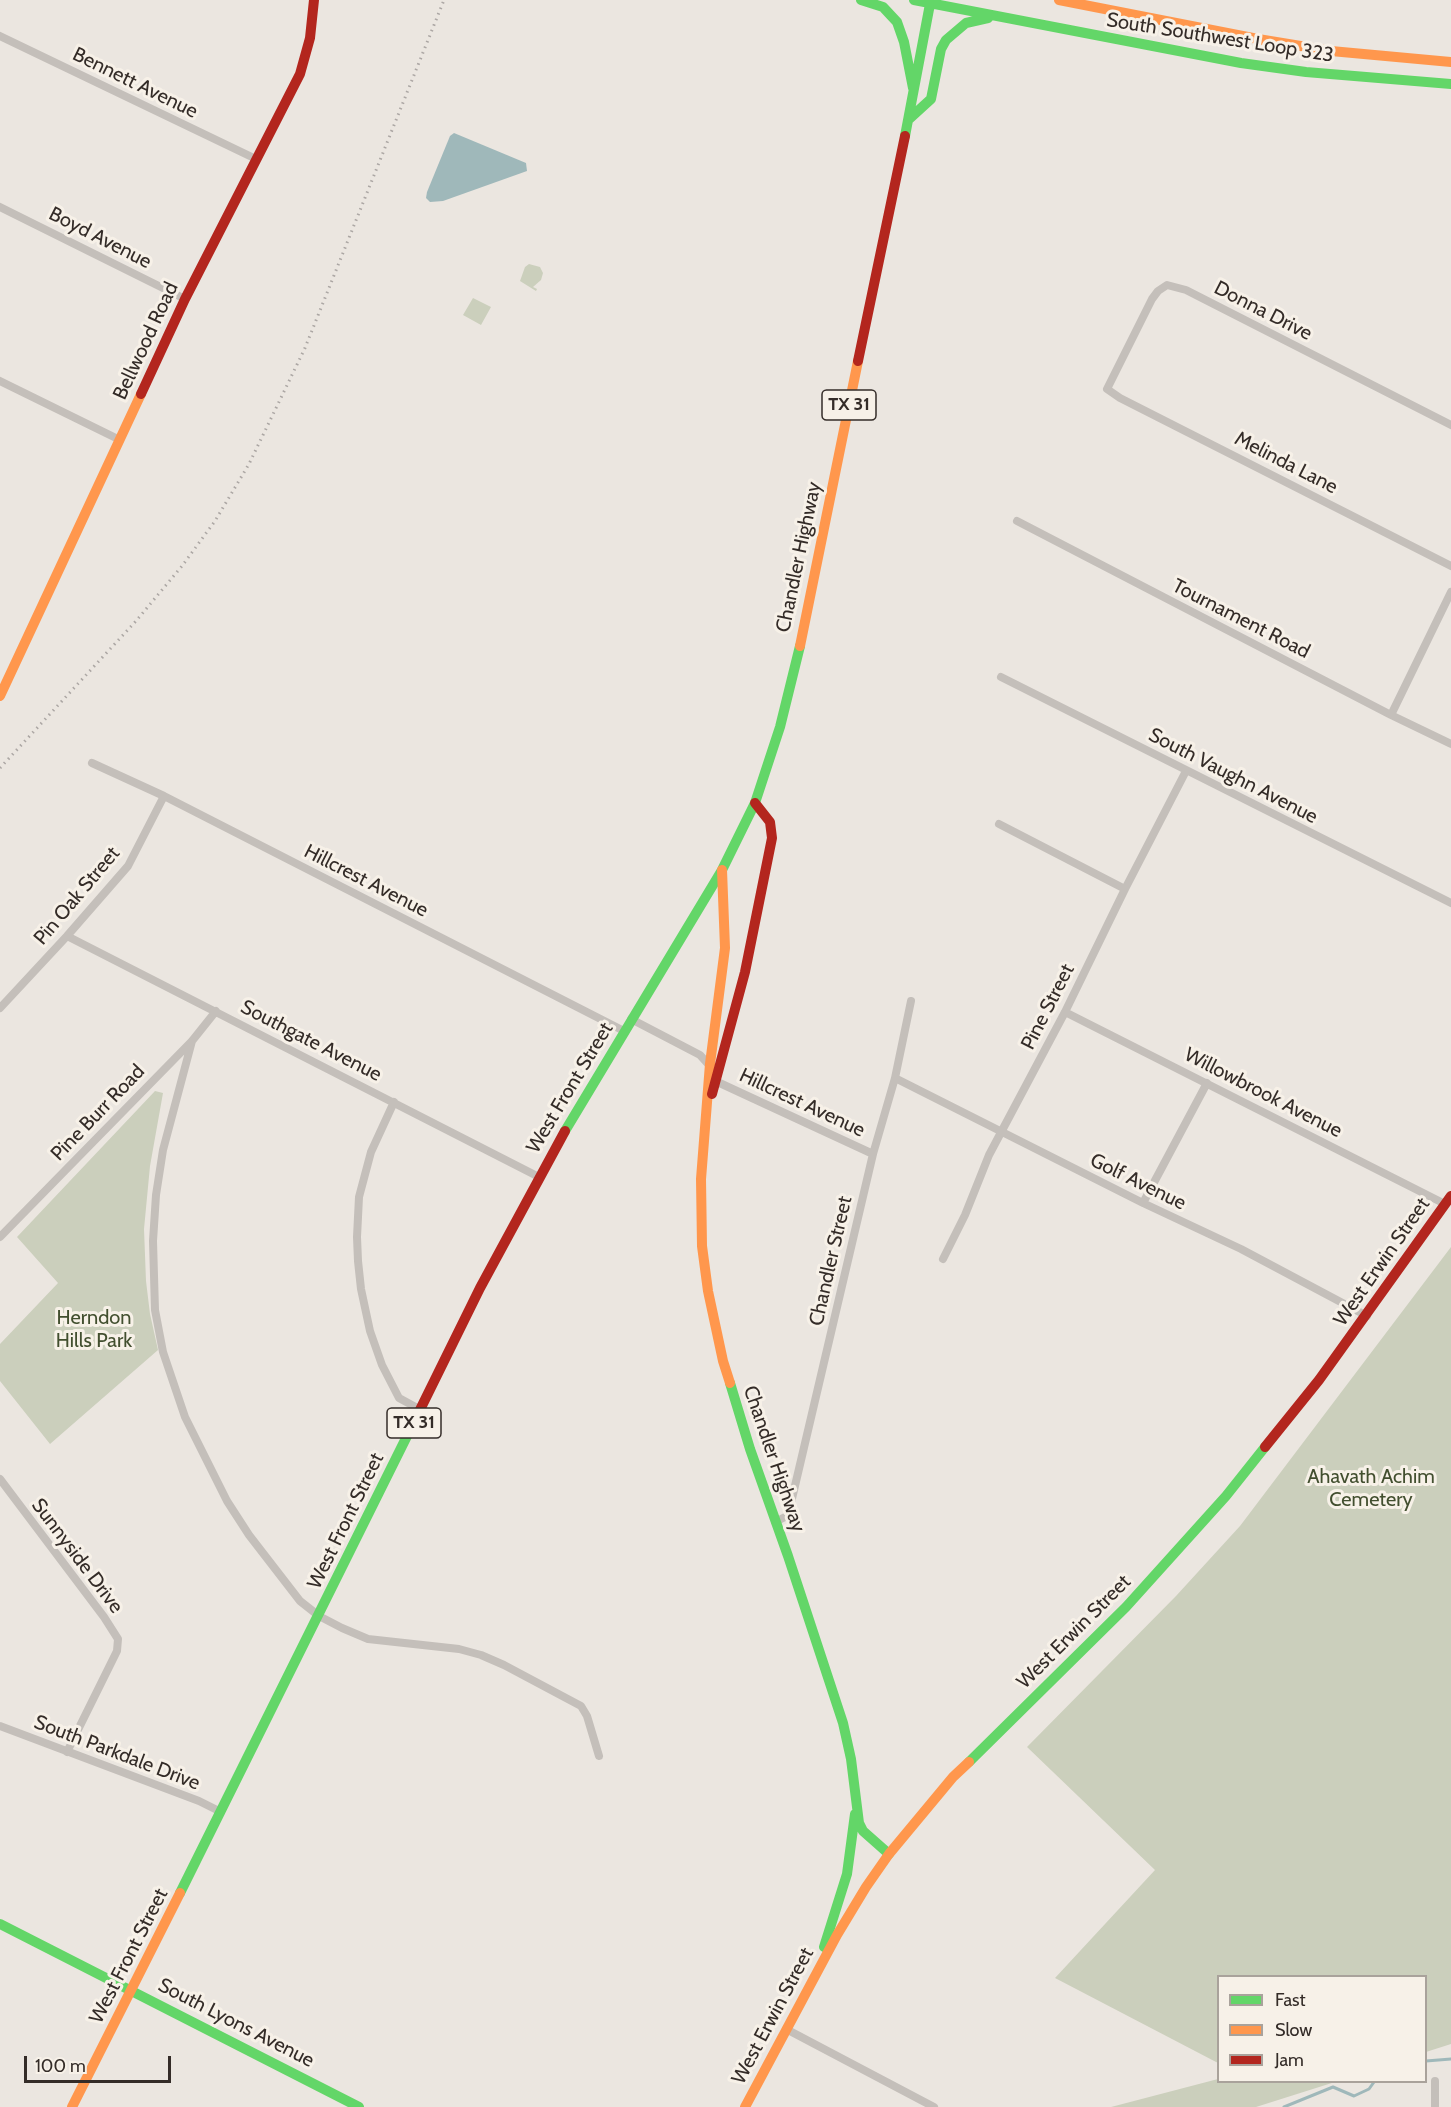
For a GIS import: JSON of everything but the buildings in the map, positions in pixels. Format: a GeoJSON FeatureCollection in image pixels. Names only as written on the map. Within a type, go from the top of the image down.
{"type":"FeatureCollection","features":[{"type":"Feature","properties":{"kind":"main road","name":"Bellwood Road"},"geometry":{"type":"LineString","coordinates":[[0,696],[185,299],[300,74],[310,38],[314,0]]}},
{"type":"Feature","properties":{"kind":"main road"},"geometry":{"type":"LineString","coordinates":[[861,0],[883,7],[897,22],[913,88]]}},
{"type":"Feature","properties":{"kind":"main road","name":"South Southwest Loop 323"},"geometry":{"type":"LineString","coordinates":[[914,0],[1241,63],[1306,72],[1451,84]]}},
{"type":"Feature","properties":{"kind":"main road","name":"South Southwest Loop 323"},"geometry":{"type":"LineString","coordinates":[[1059,0],[1110,6],[1331,51],[1451,62]]}},
{"type":"Feature","properties":{"kind":"main road"},"geometry":{"type":"LineString","coordinates":[[1088,0],[1110,6]]}},
{"type":"Feature","properties":{"kind":"main road","name":"Chandler Highway"},"geometry":{"type":"LineString","coordinates":[[889,1854],[859,1824],[853,1770],[843,1724],[723,1361],[706,1284],[701,1231],[701,1179],[712,1079],[745,972],[772,838],[770,822],[755,802],[780,727],[791,683],[931,2]]}},
{"type":"Feature","properties":{"kind":"main road"},"geometry":{"type":"LineString","coordinates":[[908,120],[931,99],[941,49],[946,40],[966,23],[998,16]]}},
{"type":"Feature","properties":{"kind":"main road","name":"West Front Street"},"geometry":{"type":"LineString","coordinates":[[72,2107],[133,1990],[480,1288],[539,1177],[631,1019],[722,870],[755,802]]}},
{"type":"Feature","properties":{"kind":"main road","name":"Chandler Highway"},"geometry":{"type":"LineString","coordinates":[[712,1079],[710,1065],[724,948],[722,870]]}},
{"type":"Feature","properties":{"kind":"main road","name":"West Erwin Street"},"geometry":{"type":"LineString","coordinates":[[745,2107],[816,1971],[860,1895],[889,1854],[953,1777],[1108,1626],[1182,1547],[1269,1444],[1367,1316],[1448,1200]]}},
{"type":"Feature","properties":{"kind":"main road","name":"Chandler Highway"},"geometry":{"type":"LineString","coordinates":[[816,1971],[843,1889],[856,1811]]}},
{"type":"Feature","properties":{"kind":"main road","name":"South Lyons Avenue"},"geometry":{"type":"LineString","coordinates":[[0,1924],[358,2107]]}},
{"type":"Feature","properties":{"kind":"street","name":"Bennett Avenue"},"geometry":{"type":"LineString","coordinates":[[0,36],[256,159]]}},
{"type":"Feature","properties":{"kind":"street","name":"Boyd Avenue"},"geometry":{"type":"LineString","coordinates":[[0,207],[185,299]]}},
{"type":"Feature","properties":{"kind":"street","name":"Donna Drive"},"geometry":{"type":"LineString","coordinates":[[1107,389],[1152,299],[1167,285],[1186,290],[1451,425]]}},
{"type":"Feature","properties":{"kind":"street"},"geometry":{"type":"LineString","coordinates":[[0,381],[120,440]]}},
{"type":"Feature","properties":{"kind":"street","name":"Melinda Lane"},"geometry":{"type":"LineString","coordinates":[[1107,389],[1451,566]]}},
{"type":"Feature","properties":{"kind":"street","name":"Tournament Road"},"geometry":{"type":"LineString","coordinates":[[1017,521],[1451,744]]}},
{"type":"Feature","properties":{"kind":"street"},"geometry":{"type":"LineString","coordinates":[[1391,715],[1451,592]]}},
{"type":"Feature","properties":{"kind":"street","name":"South Vaughn Avenue"},"geometry":{"type":"LineString","coordinates":[[1001,677],[1451,903]]}},
{"type":"Feature","properties":{"kind":"street","name":"Hillcrest Avenue"},"geometry":{"type":"LineString","coordinates":[[92,763],[164,796],[624,1031]]}},
{"type":"Feature","properties":{"kind":"street","name":"Pine Street"},"geometry":{"type":"LineString","coordinates":[[943,1259],[965,1215],[989,1155],[1065,1012],[1186,771]]}},
{"type":"Feature","properties":{"kind":"street","name":"Pin Oak Street"},"geometry":{"type":"LineString","coordinates":[[0,1008],[128,866],[164,796]]}},
{"type":"Feature","properties":{"kind":"street"},"geometry":{"type":"LineString","coordinates":[[999,824],[1125,889]]}},
{"type":"Feature","properties":{"kind":"street","name":"Southgate Avenue"},"geometry":{"type":"LineString","coordinates":[[67,936],[539,1177]]}},
{"type":"Feature","properties":{"kind":"street","name":"Chandler Street"},"geometry":{"type":"LineString","coordinates":[[775,1522],[787,1516],[790,1507],[873,1154],[895,1078],[911,1001]]}},
{"type":"Feature","properties":{"kind":"street","name":"Pine Burr Road"},"geometry":{"type":"LineString","coordinates":[[0,1237],[192,1041],[216,1011]]}},
{"type":"Feature","properties":{"kind":"street","name":"Willowbrook Avenue"},"geometry":{"type":"LineString","coordinates":[[1065,1012],[1448,1200]]}},
{"type":"Feature","properties":{"kind":"street"},"geometry":{"type":"LineString","coordinates":[[631,1019],[700,1055],[710,1065]]}},
{"type":"Feature","properties":{"kind":"street"},"geometry":{"type":"LineString","coordinates":[[192,1041],[163,1150],[156,1195],[153,1241],[155,1310],[163,1352],[185,1417],[227,1501],[300,1601],[319,1616],[342,1629],[368,1639],[459,1649],[504,1665],[581,1706],[587,1716],[599,1756]]}},
{"type":"Feature","properties":{"kind":"street","name":"Golf Avenue"},"geometry":{"type":"LineString","coordinates":[[895,1078],[1143,1203],[1241,1249],[1367,1316]]}},
{"type":"Feature","properties":{"kind":"street","name":"Hillcrest Avenue"},"geometry":{"type":"LineString","coordinates":[[712,1079],[873,1154]]}},
{"type":"Feature","properties":{"kind":"street"},"geometry":{"type":"LineString","coordinates":[[1143,1203],[1207,1083]]}},
{"type":"Feature","properties":{"kind":"street"},"geometry":{"type":"LineString","coordinates":[[394,1102],[371,1152],[359,1197],[358,1261],[370,1331],[382,1365],[399,1398],[421,1410]]}},
{"type":"Feature","properties":{"kind":"street","name":"Sunnyside Drive"},"geometry":{"type":"LineString","coordinates":[[0,1479],[118,1639],[117,1652],[67,1752]]}},
{"type":"Feature","properties":{"kind":"street","name":"South Parkdale Drive"},"geometry":{"type":"LineString","coordinates":[[0,1726],[199,1801],[221,1812]]}},
{"type":"Feature","properties":{"kind":"street"},"geometry":{"type":"LineString","coordinates":[[786,2029],[934,2107]]}},
{"type":"Feature","properties":{"kind":"street"},"geometry":{"type":"LineString","coordinates":[[1435,2081],[1435,2107]]}},
{"type":"Feature","properties":{"kind":"green space"},"geometry":{"type":"Polygon","coordinates":[[[529,264],[540,267],[543,273],[541,280],[533,287],[537,289],[536,291],[520,281],[525,267],[529,264]]]}},
{"type":"Feature","properties":{"kind":"green space"},"geometry":{"type":"Polygon","coordinates":[[[473,298],[491,307],[481,325],[463,315],[473,298]]]}},
{"type":"Feature","properties":{"kind":"green space","name":"Herndon Hills Park"},"geometry":{"type":"Polygon","coordinates":[[[155,1091],[163,1093],[150,1166],[144,1229],[146,1281],[158,1350],[50,1444],[0,1381],[0,1344],[58,1283],[17,1237],[155,1091]]]}},
{"type":"Feature","properties":{"kind":"green space","name":"Ahavath Achim Cemetery"},"geometry":{"type":"Polygon","coordinates":[[[1451,1247],[1451,2044],[1427,2052],[1427,1975],[1217,1975],[1217,2062],[1055,1978],[1155,1870],[1027,1747],[1176,1596],[1240,1526],[1451,1247]]]}},
{"type":"Feature","properties":{"kind":"green space"},"geometry":{"type":"Polygon","coordinates":[[[1217,2079],[1217,2083],[1332,2083],[1256,2107],[1111,2107],[1217,2079]]]}},
{"type":"Feature","properties":{"kind":"water"},"geometry":{"type":"Polygon","coordinates":[[[454,133],[526,163],[527,171],[443,201],[430,202],[426,198],[427,192],[450,136],[454,133]]]}},
{"type":"Feature","properties":{"kind":"waterway"},"geometry":{"type":"LineString","coordinates":[[1427,2061],[1451,2059]]}},
{"type":"Feature","properties":{"kind":"waterway"},"geometry":{"type":"LineString","coordinates":[[1284,2107],[1333,2087],[1354,2096],[1369,2089],[1373,2083]]}},
{"type":"Feature","properties":{"kind":"railway"},"geometry":{"type":"LineString","coordinates":[[0,768],[136,621],[182,566],[215,521],[249,464],[305,348],[444,0]]}},
{"type":"Feature","properties":{"kind":"traffic: fast"},"geometry":{"type":"LineString","coordinates":[[861,0],[883,7],[897,22],[904,42],[913,88]]}},
{"type":"Feature","properties":{"kind":"traffic: fast"},"geometry":{"type":"LineString","coordinates":[[914,0],[1241,63],[1306,72],[1451,84]]}},
{"type":"Feature","properties":{"kind":"traffic: fast"},"geometry":{"type":"LineString","coordinates":[[905,136],[930,4]]}},
{"type":"Feature","properties":{"kind":"traffic: fast"},"geometry":{"type":"LineString","coordinates":[[908,120],[931,99],[941,49],[946,40],[966,23],[988,18]]}},
{"type":"Feature","properties":{"kind":"traffic: fast"},"geometry":{"type":"LineString","coordinates":[[565,1131],[722,870],[755,803],[780,727],[800,646]]}},
{"type":"Feature","properties":{"kind":"traffic: fast"},"geometry":{"type":"LineString","coordinates":[[730,1383],[750,1449],[843,1723],[851,1759],[859,1823],[863,1831],[889,1854]]}},
{"type":"Feature","properties":{"kind":"traffic: fast"},"geometry":{"type":"LineString","coordinates":[[180,1893],[412,1426]]}},
{"type":"Feature","properties":{"kind":"traffic: fast"},"geometry":{"type":"LineString","coordinates":[[969,1762],[1126,1607],[1226,1496],[1265,1447]]}},
{"type":"Feature","properties":{"kind":"traffic: fast"},"geometry":{"type":"LineString","coordinates":[[824,1947],[847,1874],[855,1814]]}},
{"type":"Feature","properties":{"kind":"traffic: fast"},"geometry":{"type":"LineString","coordinates":[[0,1924],[359,2107]]}},
{"type":"Feature","properties":{"kind":"traffic: slow"},"geometry":{"type":"LineString","coordinates":[[1059,0],[1331,51],[1451,62]]}},
{"type":"Feature","properties":{"kind":"traffic: slow"},"geometry":{"type":"LineString","coordinates":[[800,646],[858,361]]}},
{"type":"Feature","properties":{"kind":"traffic: slow"},"geometry":{"type":"LineString","coordinates":[[0,696],[141,394]]}},
{"type":"Feature","properties":{"kind":"traffic: slow"},"geometry":{"type":"LineString","coordinates":[[722,870],[725,948],[710,1064],[701,1179],[702,1246],[708,1291],[730,1383]]}},
{"type":"Feature","properties":{"kind":"traffic: slow"},"geometry":{"type":"LineString","coordinates":[[745,2107],[837,1935],[866,1887],[889,1854],[953,1777],[969,1762]]}},
{"type":"Feature","properties":{"kind":"traffic: slow"},"geometry":{"type":"LineString","coordinates":[[72,2107],[180,1893]]}},
{"type":"Feature","properties":{"kind":"traffic: jam"},"geometry":{"type":"LineString","coordinates":[[141,394],[185,299],[300,74],[310,38],[314,0]]}},
{"type":"Feature","properties":{"kind":"traffic: jam"},"geometry":{"type":"LineString","coordinates":[[858,361],[905,136]]}},
{"type":"Feature","properties":{"kind":"traffic: jam"},"geometry":{"type":"LineString","coordinates":[[712,1094],[745,972],[772,838],[770,822],[755,803]]}},
{"type":"Feature","properties":{"kind":"traffic: jam"},"geometry":{"type":"LineString","coordinates":[[412,1426],[480,1288],[565,1131]]}},
{"type":"Feature","properties":{"kind":"traffic: jam"},"geometry":{"type":"LineString","coordinates":[[1265,1447],[1319,1380],[1451,1196]]}}]}
